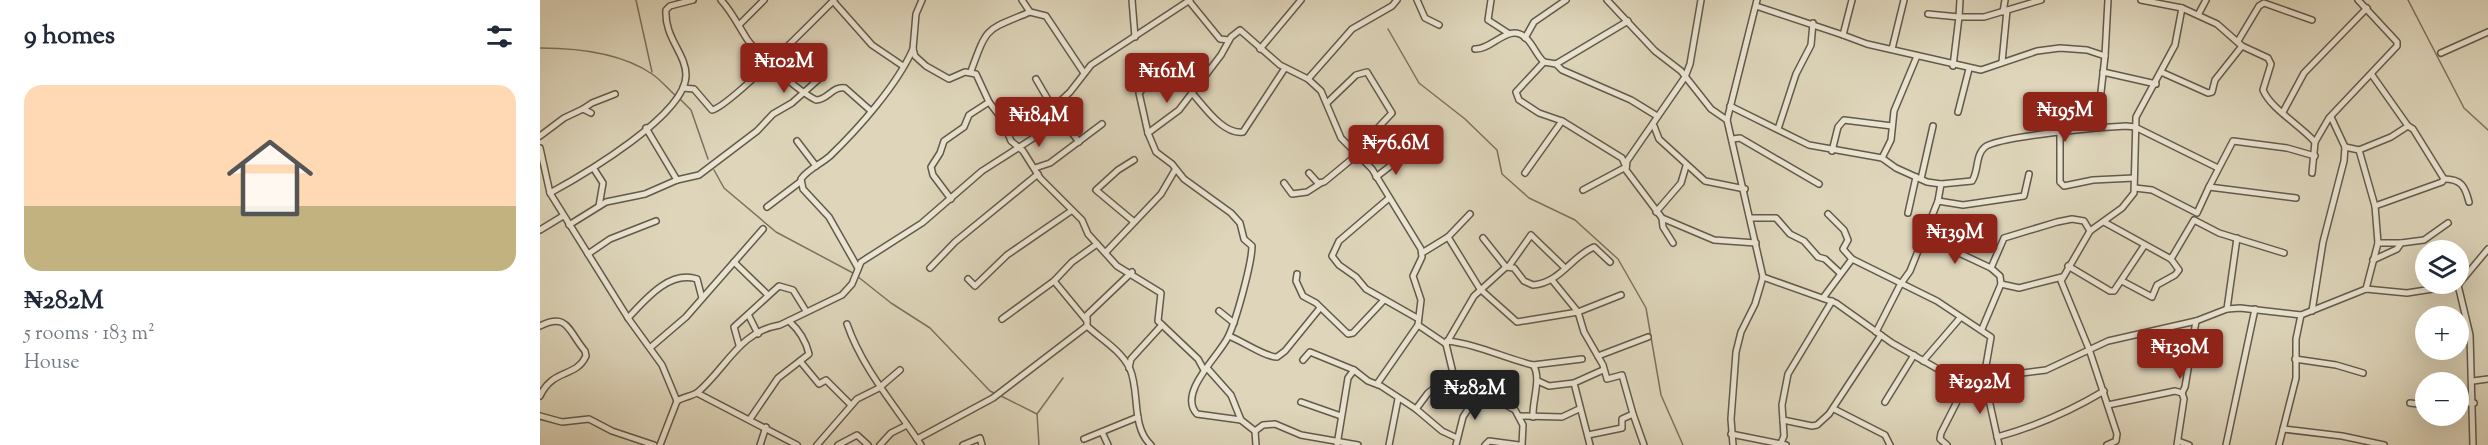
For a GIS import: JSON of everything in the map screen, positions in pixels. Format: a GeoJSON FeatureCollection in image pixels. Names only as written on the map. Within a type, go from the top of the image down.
{"type":"FeatureCollection","features":[{"type":"Feature","properties":{"kind":"street"},"geometry":{"type":"LineString","coordinates":[[550,193],[594,169],[646,128],[678,97],[686,75],[682,60],[671,41],[666,10],[670,6],[693,0]]}},
{"type":"Feature","properties":{"kind":"street"},"geometry":{"type":"LineString","coordinates":[[722,0],[740,25],[748,41],[804,92],[821,100],[835,89],[845,88],[871,111]]}},
{"type":"Feature","properties":{"kind":"street"},"geometry":{"type":"LineString","coordinates":[[740,25],[764,0]]}},
{"type":"Feature","properties":{"kind":"street"},"geometry":{"type":"LineString","coordinates":[[683,88],[694,89],[715,110],[738,92],[833,0],[872,45],[905,63],[919,59]]}},
{"type":"Feature","properties":{"kind":"street"},"geometry":{"type":"LineString","coordinates":[[767,207],[800,182],[802,176],[840,145],[871,111],[913,49],[916,14],[922,0]]}},
{"type":"Feature","properties":{"kind":"street"},"geometry":{"type":"LineString","coordinates":[[1022,0],[1030,12]]}},
{"type":"Feature","properties":{"kind":"street"},"geometry":{"type":"LineString","coordinates":[[1132,0],[1134,37]]}},
{"type":"Feature","properties":{"kind":"street"},"geometry":{"type":"LineString","coordinates":[[677,401],[697,393],[739,345],[769,327],[789,321],[842,295],[864,260],[922,223],[982,171],[1043,131],[1053,116],[1053,108],[1070,92],[1091,65],[1190,0],[1226,41]]}},
{"type":"Feature","properties":{"kind":"street"},"geometry":{"type":"LineString","coordinates":[[1260,49],[1301,0]]}},
{"type":"Feature","properties":{"kind":"street"},"geometry":{"type":"LineString","coordinates":[[1308,79],[1352,29],[1392,6],[1397,0]]}},
{"type":"Feature","properties":{"kind":"street"},"geometry":{"type":"LineString","coordinates":[[1417,0],[1425,18],[1439,25]]}},
{"type":"Feature","properties":{"kind":"street"},"geometry":{"type":"LineString","coordinates":[[1491,0],[1488,20],[1508,33],[1525,38],[1544,62],[1556,63],[1628,21]]}},
{"type":"Feature","properties":{"kind":"street"},"geometry":{"type":"LineString","coordinates":[[1525,38],[1534,22],[1566,0]]}},
{"type":"Feature","properties":{"kind":"street"},"geometry":{"type":"LineString","coordinates":[[1607,0],[1655,51],[1681,71],[1711,109],[1727,120]]}},
{"type":"Feature","properties":{"kind":"street"},"geometry":{"type":"LineString","coordinates":[[1626,167],[1627,161],[1654,126],[1657,117],[1685,77],[1690,64],[1701,0]]}},
{"type":"Feature","properties":{"kind":"street"},"geometry":{"type":"LineString","coordinates":[[1843,35],[1852,0]]}},
{"type":"Feature","properties":{"kind":"street"},"geometry":{"type":"LineString","coordinates":[[1892,49],[1904,0]]}},
{"type":"Feature","properties":{"kind":"street"},"geometry":{"type":"LineString","coordinates":[[1953,66],[1960,0]]}},
{"type":"Feature","properties":{"kind":"street"},"geometry":{"type":"LineString","coordinates":[[2002,62],[2005,0]]}},
{"type":"Feature","properties":{"kind":"street"},"geometry":{"type":"LineString","coordinates":[[1928,14],[1984,17],[2041,0]]}},
{"type":"Feature","properties":{"kind":"street"},"geometry":{"type":"LineString","coordinates":[[2097,128],[2108,0]]}},
{"type":"Feature","properties":{"kind":"street"},"geometry":{"type":"LineString","coordinates":[[2141,0],[2182,8],[2198,15],[2217,24],[2240,43],[2268,58],[2271,64],[2263,90],[2267,100],[2301,126],[2315,142]]}},
{"type":"Feature","properties":{"kind":"street"},"geometry":{"type":"LineString","coordinates":[[2198,15],[2206,0]]}},
{"type":"Feature","properties":{"kind":"street"},"geometry":{"type":"LineString","coordinates":[[2312,173],[2315,142],[2331,117],[2345,99],[2372,75],[2398,44],[2358,0]]}},
{"type":"Feature","properties":{"kind":"street"},"geometry":{"type":"LineString","coordinates":[[1733,445],[1731,434],[1736,352],[1741,332],[1755,304],[1763,277],[1727,120],[1757,3],[1867,44],[1969,69],[1981,70],[2037,51],[2060,48],[2087,50],[2104,56]]}},
{"type":"Feature","properties":{"kind":"street"},"geometry":{"type":"LineString","coordinates":[[2162,72],[2208,93],[2212,92],[2224,66],[2240,43],[2259,6],[2264,3],[2312,20]]}},
{"type":"Feature","properties":{"kind":"street"},"geometry":{"type":"LineString","coordinates":[[2107,445],[2117,438],[2089,349],[2063,288],[2062,276],[2090,231],[2127,202],[2135,188],[2135,127],[2138,110],[2156,84],[2175,45],[2182,8]]}},
{"type":"Feature","properties":{"kind":"street"},"geometry":{"type":"LineString","coordinates":[[2283,112],[2304,73],[2367,8]]}},
{"type":"Feature","properties":{"kind":"street"},"geometry":{"type":"LineString","coordinates":[[971,71],[984,35],[991,28],[1030,12],[1046,16],[1084,73]]}},
{"type":"Feature","properties":{"kind":"street"},"geometry":{"type":"LineString","coordinates":[[1778,129],[1796,74],[1810,45],[1813,23]]}},
{"type":"Feature","properties":{"kind":"street"},"geometry":{"type":"LineString","coordinates":[[1148,134],[1179,110],[1226,41],[1236,32],[1243,31],[1260,49],[1285,68],[1308,79],[1328,102],[1341,138],[1357,153],[1376,177],[1422,253]]}},
{"type":"Feature","properties":{"kind":"street"},"geometry":{"type":"LineString","coordinates":[[2441,53],[2488,32]]}},
{"type":"Feature","properties":{"kind":"street"},"geometry":{"type":"LineString","coordinates":[[1475,49],[1482,49],[1508,33]]}},
{"type":"Feature","properties":{"kind":"street"},"geometry":{"type":"LineString","coordinates":[[913,49],[919,59],[949,79],[971,71]]}},
{"type":"Feature","properties":{"kind":"street"},"geometry":{"type":"LineString","coordinates":[[1882,158],[1891,140],[1894,111],[1917,56]]}},
{"type":"Feature","properties":{"kind":"street"},"geometry":{"type":"LineString","coordinates":[[1544,62],[1516,92],[1519,100],[1539,113],[1562,121],[1622,158],[1662,218],[1714,240],[1756,243]]}},
{"type":"Feature","properties":{"kind":"street"},"geometry":{"type":"LineString","coordinates":[[1556,63],[1562,70],[1590,80],[1631,100],[1657,117]]}},
{"type":"Feature","properties":{"kind":"street"},"geometry":{"type":"LineString","coordinates":[[1192,93],[1223,125],[1238,133],[1243,132],[1285,68]]}},
{"type":"Feature","properties":{"kind":"street"},"geometry":{"type":"LineString","coordinates":[[1958,112],[1969,69]]}},
{"type":"Feature","properties":{"kind":"street"},"geometry":{"type":"LineString","coordinates":[[971,71],[976,74],[989,102],[1002,119],[1011,141],[1071,211],[1082,220],[1088,234],[1118,266],[1132,272],[1161,293],[1156,317],[1198,358],[1231,395],[1241,420]]}},
{"type":"Feature","properties":{"kind":"street"},"geometry":{"type":"LineString","coordinates":[[1284,183],[1292,194],[1300,195],[1343,169],[1392,113],[1367,72],[1356,75],[1328,102]]}},
{"type":"Feature","properties":{"kind":"street"},"geometry":{"type":"LineString","coordinates":[[2103,72],[2156,84]]}},
{"type":"Feature","properties":{"kind":"street"},"geometry":{"type":"LineString","coordinates":[[2372,75],[2444,179]]}},
{"type":"Feature","properties":{"kind":"street"},"geometry":{"type":"LineString","coordinates":[[569,225],[599,206],[645,194],[678,180],[699,175],[820,78]]}},
{"type":"Feature","properties":{"kind":"street"},"geometry":{"type":"LineString","coordinates":[[1036,80],[1053,108],[1079,142]]}},
{"type":"Feature","properties":{"kind":"street"},"geometry":{"type":"LineString","coordinates":[[1147,84],[1139,93],[1148,134],[1156,152],[1172,164],[1193,188],[1231,213],[1240,223],[1244,239],[1252,246],[1234,323],[1229,336],[1195,387],[1192,404],[1194,411],[1206,416],[1241,420],[1256,431]]}},
{"type":"Feature","properties":{"kind":"street"},"geometry":{"type":"LineString","coordinates":[[540,136],[564,118],[615,94]]}},
{"type":"Feature","properties":{"kind":"street"},"geometry":{"type":"LineString","coordinates":[[951,199],[933,175],[931,167],[944,141],[964,127],[969,115],[989,102]]}},
{"type":"Feature","properties":{"kind":"street"},"geometry":{"type":"LineString","coordinates":[[1730,106],[1809,145],[1832,151],[1882,158],[1918,178],[1941,184],[1972,181],[1980,154],[1985,147],[2060,132],[2097,128],[2135,127],[2218,168]]}},
{"type":"Feature","properties":{"kind":"street"},"geometry":{"type":"LineString","coordinates":[[583,109],[591,113]]}},
{"type":"Feature","properties":{"kind":"street"},"geometry":{"type":"LineString","coordinates":[[2312,311],[2323,242],[2335,202],[2345,147],[2331,117]]}},
{"type":"Feature","properties":{"kind":"street"},"geometry":{"type":"LineString","coordinates":[[1832,151],[1844,120],[1892,126]]}},
{"type":"Feature","properties":{"kind":"street"},"geometry":{"type":"LineString","coordinates":[[1525,173],[1562,121]]}},
{"type":"Feature","properties":{"kind":"street"},"geometry":{"type":"LineString","coordinates":[[1035,168],[1050,163],[1102,124]]}},
{"type":"Feature","properties":{"kind":"street"},"geometry":{"type":"LineString","coordinates":[[1654,126],[1659,139],[1705,181],[1744,189]]}},
{"type":"Feature","properties":{"kind":"street"},"geometry":{"type":"LineString","coordinates":[[1908,213],[1918,178],[1928,158],[1933,126]]}},
{"type":"Feature","properties":{"kind":"street"},"geometry":{"type":"LineString","coordinates":[[2345,147],[2359,150],[2391,137],[2409,126]]}},
{"type":"Feature","properties":{"kind":"street"},"geometry":{"type":"LineString","coordinates":[[646,128],[678,180]]}},
{"type":"Feature","properties":{"kind":"street"},"geometry":{"type":"LineString","coordinates":[[2060,132],[2060,182],[2064,186],[2093,180],[2134,178]]}},
{"type":"Feature","properties":{"kind":"street"},"geometry":{"type":"LineString","coordinates":[[1733,139],[1740,138],[1819,184]]}},
{"type":"Feature","properties":{"kind":"street"},"geometry":{"type":"LineString","coordinates":[[797,141],[816,166]]}},
{"type":"Feature","properties":{"kind":"street"},"geometry":{"type":"LineString","coordinates":[[2171,259],[2194,220],[2233,141],[2287,148],[2315,156]]}},
{"type":"Feature","properties":{"kind":"street"},"geometry":{"type":"LineString","coordinates":[[540,148],[550,193],[628,318],[651,347],[668,376],[677,401],[660,445]]}},
{"type":"Feature","properties":{"kind":"street"},"geometry":{"type":"LineString","coordinates":[[2359,150],[2375,206],[2378,243],[2366,290]]}},
{"type":"Feature","properties":{"kind":"street"},"geometry":{"type":"LineString","coordinates":[[1376,177],[1402,157]]}},
{"type":"Feature","properties":{"kind":"street"},"geometry":{"type":"LineString","coordinates":[[1133,221],[1096,190],[1118,170],[1134,160]]}},
{"type":"Feature","properties":{"kind":"street"},"geometry":{"type":"LineString","coordinates":[[1656,212],[1681,183],[1686,166]]}},
{"type":"Feature","properties":{"kind":"street"},"geometry":{"type":"LineString","coordinates":[[1583,190],[1626,167]]}},
{"type":"Feature","properties":{"kind":"street"},"geometry":{"type":"LineString","coordinates":[[594,169],[603,183],[599,206]]}},
{"type":"Feature","properties":{"kind":"street"},"geometry":{"type":"LineString","coordinates":[[1106,252],[1161,194],[1175,170]]}},
{"type":"Feature","properties":{"kind":"street"},"geometry":{"type":"LineString","coordinates":[[1309,173],[1321,183]]}},
{"type":"Feature","properties":{"kind":"street"},"geometry":{"type":"LineString","coordinates":[[930,268],[956,242],[1038,174]]}},
{"type":"Feature","properties":{"kind":"street"},"geometry":{"type":"LineString","coordinates":[[1938,201],[1963,205],[2024,196],[2029,174]]}},
{"type":"Feature","properties":{"kind":"street"},"geometry":{"type":"LineString","coordinates":[[2375,206],[2442,182],[2444,179],[2455,179],[2461,183],[2466,188],[2469,202]]}},
{"type":"Feature","properties":{"kind":"street"},"geometry":{"type":"LineString","coordinates":[[800,182],[816,205],[829,217],[856,272]]}},
{"type":"Feature","properties":{"kind":"street"},"geometry":{"type":"LineString","coordinates":[[1783,420],[1817,425],[1833,409],[1879,334],[1902,282],[1911,271],[1938,201],[1941,184]]}},
{"type":"Feature","properties":{"kind":"street"},"geometry":{"type":"LineString","coordinates":[[2209,187],[2296,198]]}},
{"type":"Feature","properties":{"kind":"street"},"geometry":{"type":"LineString","coordinates":[[2135,188],[2152,190],[2197,213]]}},
{"type":"Feature","properties":{"kind":"street"},"geometry":{"type":"LineString","coordinates":[[1388,199],[1339,241],[1332,256],[1366,289],[1418,321],[1446,342],[1483,348],[1512,361],[1533,365],[1582,359]]}},
{"type":"Feature","properties":{"kind":"street"},"geometry":{"type":"LineString","coordinates":[[968,279],[975,286],[1007,255],[1071,211]]}},
{"type":"Feature","properties":{"kind":"street"},"geometry":{"type":"LineString","coordinates":[[1377,384],[1418,321],[1421,300],[1413,276],[1422,253],[1448,237],[1470,214]]}},
{"type":"Feature","properties":{"kind":"street"},"geometry":{"type":"LineString","coordinates":[[1828,214],[1844,230],[1848,240],[1843,249],[1852,259],[1937,301],[1960,318],[1982,329],[1990,337],[1984,377],[1999,445]]}},
{"type":"Feature","properties":{"kind":"street"},"geometry":{"type":"LineString","coordinates":[[540,230],[563,216]]}},
{"type":"Feature","properties":{"kind":"street"},"geometry":{"type":"LineString","coordinates":[[1662,218],[1663,228],[1673,243]]}},
{"type":"Feature","properties":{"kind":"street"},"geometry":{"type":"LineString","coordinates":[[1751,218],[1776,218],[1790,234],[1804,241],[1818,257],[1825,259],[1840,273]]}},
{"type":"Feature","properties":{"kind":"street"},"geometry":{"type":"LineString","coordinates":[[1991,268],[2004,238],[2072,219],[2084,221],[2090,231]]}},
{"type":"Feature","properties":{"kind":"street"},"geometry":{"type":"LineString","coordinates":[[2194,220],[2218,234],[2284,253]]}},
{"type":"Feature","properties":{"kind":"street"},"geometry":{"type":"LineString","coordinates":[[588,254],[610,239],[656,221]]}},
{"type":"Feature","properties":{"kind":"street"},"geometry":{"type":"LineString","coordinates":[[2104,222],[2171,259],[2178,270],[2175,275],[2157,285],[2152,297],[2122,281]]}},
{"type":"Feature","properties":{"kind":"street"},"geometry":{"type":"LineString","coordinates":[[2378,243],[2424,240],[2448,223]]}},
{"type":"Feature","properties":{"kind":"street"},"geometry":{"type":"LineString","coordinates":[[651,347],[686,317],[763,229]]}},
{"type":"Feature","properties":{"kind":"street"},"geometry":{"type":"LineString","coordinates":[[1565,268],[1534,235],[1531,235],[1507,267],[1480,289],[1458,319],[1446,342],[1453,373],[1479,392],[1506,404],[1520,416],[1562,417],[1580,409]]}},
{"type":"Feature","properties":{"kind":"street"},"geometry":{"type":"LineString","coordinates":[[1448,237],[1480,289],[1517,322],[1578,312],[1621,296]]}},
{"type":"Feature","properties":{"kind":"street"},"geometry":{"type":"LineString","coordinates":[[1925,237],[1991,268],[2000,276],[2001,284],[1982,329]]}},
{"type":"Feature","properties":{"kind":"street"},"geometry":{"type":"LineString","coordinates":[[1483,238],[1507,267],[1514,268],[1529,285],[1540,285],[1552,280],[1582,251],[1594,247],[1610,262]]}},
{"type":"Feature","properties":{"kind":"street"},"geometry":{"type":"LineString","coordinates":[[2227,309],[2237,238]]}},
{"type":"Feature","properties":{"kind":"street"},"geometry":{"type":"LineString","coordinates":[[2373,260],[2397,249],[2401,243]]}},
{"type":"Feature","properties":{"kind":"street"},"geometry":{"type":"LineString","coordinates":[[1002,319],[1054,281],[1072,262],[1097,244]]}},
{"type":"Feature","properties":{"kind":"street"},"geometry":{"type":"LineString","coordinates":[[2068,266],[2110,291],[2118,288],[2144,246]]}},
{"type":"Feature","properties":{"kind":"street"},"geometry":{"type":"LineString","coordinates":[[2469,272],[2488,249]]}},
{"type":"Feature","properties":{"kind":"street"},"geometry":{"type":"LineString","coordinates":[[1824,298],[1852,259]]}},
{"type":"Feature","properties":{"kind":"street"},"geometry":{"type":"LineString","coordinates":[[734,262],[768,295]]}},
{"type":"Feature","properties":{"kind":"street"},"geometry":{"type":"LineString","coordinates":[[1087,323],[1087,315],[1132,272]]}},
{"type":"Feature","properties":{"kind":"street"},"geometry":{"type":"LineString","coordinates":[[1298,274],[1296,281],[1303,296],[1320,308],[1342,332],[1351,334],[1375,313],[1384,300]]}},
{"type":"Feature","properties":{"kind":"street"},"geometry":{"type":"LineString","coordinates":[[2001,284],[2019,288],[2062,276]]}},
{"type":"Feature","properties":{"kind":"street"},"geometry":{"type":"LineString","coordinates":[[628,318],[650,295],[678,277],[697,279],[702,298]]}},
{"type":"Feature","properties":{"kind":"street"},"geometry":{"type":"LineString","coordinates":[[1763,277],[1832,301],[1923,361],[1952,377],[1968,380],[2046,370],[2089,349],[2117,339],[2196,321],[2227,309],[2255,309],[2301,315],[2366,290],[2415,292]]}},
{"type":"Feature","properties":{"kind":"street"},"geometry":{"type":"LineString","coordinates":[[1552,280],[1578,312],[1584,332],[1603,365],[1607,379],[1623,375],[1644,445]]}},
{"type":"Feature","properties":{"kind":"street"},"geometry":{"type":"LineString","coordinates":[[1054,281],[1087,323],[1124,358],[1129,369],[1143,434],[1151,445]]}},
{"type":"Feature","properties":{"kind":"street"},"geometry":{"type":"LineString","coordinates":[[739,345],[734,327],[749,316],[779,286],[793,290],[806,311]]}},
{"type":"Feature","properties":{"kind":"street"},"geometry":{"type":"LineString","coordinates":[[2460,294],[2470,336],[2474,402],[2473,445]]}},
{"type":"Feature","properties":{"kind":"street"},"geometry":{"type":"LineString","coordinates":[[1731,434],[1784,444],[1782,405],[1788,374],[1832,301]]}},
{"type":"Feature","properties":{"kind":"street"},"geometry":{"type":"LineString","coordinates":[[1229,336],[1277,357],[1286,351],[1320,308]]}},
{"type":"Feature","properties":{"kind":"street"},"geometry":{"type":"LineString","coordinates":[[2226,445],[2255,309]]}},
{"type":"Feature","properties":{"kind":"street"},"geometry":{"type":"LineString","coordinates":[[1219,311],[1234,323]]}},
{"type":"Feature","properties":{"kind":"street"},"geometry":{"type":"LineString","coordinates":[[2279,445],[2296,378],[2295,359],[2301,315]]}},
{"type":"Feature","properties":{"kind":"street"},"geometry":{"type":"LineString","coordinates":[[749,316],[758,334]]}},
{"type":"Feature","properties":{"kind":"street"},"geometry":{"type":"LineString","coordinates":[[1923,361],[1960,318]]}},
{"type":"Feature","properties":{"kind":"street"},"geometry":{"type":"LineString","coordinates":[[540,326],[552,320],[559,319],[564,322],[585,351],[586,356],[573,370],[546,384],[540,396]]}},
{"type":"Feature","properties":{"kind":"street"},"geometry":{"type":"LineString","coordinates":[[750,419],[778,378],[809,354],[798,329],[789,321]]}},
{"type":"Feature","properties":{"kind":"street"},"geometry":{"type":"LineString","coordinates":[[2189,445],[2177,443],[2184,399],[2182,393],[2196,321]]}},
{"type":"Feature","properties":{"kind":"street"},"geometry":{"type":"LineString","coordinates":[[917,439],[993,398],[1087,323]]}},
{"type":"Feature","properties":{"kind":"street"},"geometry":{"type":"LineString","coordinates":[[847,324],[861,357],[879,388],[921,445]]}},
{"type":"Feature","properties":{"kind":"street"},"geometry":{"type":"LineString","coordinates":[[1129,369],[1131,359],[1162,325]]}},
{"type":"Feature","properties":{"kind":"street"},"geometry":{"type":"LineString","coordinates":[[1598,356],[1648,337]]}},
{"type":"Feature","properties":{"kind":"street"},"geometry":{"type":"LineString","coordinates":[[1303,360],[1310,352],[1354,370],[1368,381],[1377,384],[1416,409],[1457,442],[1463,417],[1479,392]]}},
{"type":"Feature","properties":{"kind":"street"},"geometry":{"type":"LineString","coordinates":[[1885,402],[1914,354]]}},
{"type":"Feature","properties":{"kind":"street"},"geometry":{"type":"LineString","coordinates":[[2295,359],[2336,365],[2363,374]]}},
{"type":"Feature","properties":{"kind":"street"},"geometry":{"type":"LineString","coordinates":[[800,361],[819,384],[826,381],[851,405]]}},
{"type":"Feature","properties":{"kind":"street"},"geometry":{"type":"LineString","coordinates":[[1533,365],[1538,381],[1532,400],[1533,417]]}},
{"type":"Feature","properties":{"kind":"street"},"geometry":{"type":"LineString","coordinates":[[817,445],[851,405],[861,396],[879,388],[900,370]]}},
{"type":"Feature","properties":{"kind":"street"},"geometry":{"type":"LineString","coordinates":[[1337,443],[1348,378],[1354,370]]}},
{"type":"Feature","properties":{"kind":"street"},"geometry":{"type":"LineString","coordinates":[[1538,381],[1549,386],[1574,383],[1603,370]]}},
{"type":"Feature","properties":{"kind":"street"},"geometry":{"type":"LineString","coordinates":[[1416,409],[1428,393],[1453,373]]}},
{"type":"Feature","properties":{"kind":"street"},"geometry":{"type":"LineString","coordinates":[[2473,381],[2488,379]]}},
{"type":"Feature","properties":{"kind":"street"},"geometry":{"type":"LineString","coordinates":[[1947,445],[1940,439],[1941,433],[1968,380]]}},
{"type":"Feature","properties":{"kind":"street"},"geometry":{"type":"LineString","coordinates":[[1574,383],[1590,445]]}},
{"type":"Feature","properties":{"kind":"street"},"geometry":{"type":"LineString","coordinates":[[1997,437],[2037,426],[2066,414],[2104,391]]}},
{"type":"Feature","properties":{"kind":"street"},"geometry":{"type":"LineString","coordinates":[[2108,405],[2175,391],[2182,393]]}},
{"type":"Feature","properties":{"kind":"street"},"geometry":{"type":"LineString","coordinates":[[697,393],[797,445]]}},
{"type":"Feature","properties":{"kind":"street"},"geometry":{"type":"LineString","coordinates":[[1389,445],[1398,399]]}},
{"type":"Feature","properties":{"kind":"street"},"geometry":{"type":"LineString","coordinates":[[1301,402],[1341,416]]}},
{"type":"Feature","properties":{"kind":"street"},"geometry":{"type":"LineString","coordinates":[[2469,402],[2474,402]]}},
{"type":"Feature","properties":{"kind":"street"},"geometry":{"type":"LineString","coordinates":[[2410,403],[2415,404]]}},
{"type":"Feature","properties":{"kind":"street"},"geometry":{"type":"LineString","coordinates":[[1833,409],[1886,435],[1890,445]]}},
{"type":"Feature","properties":{"kind":"street"},"geometry":{"type":"LineString","coordinates":[[1588,435],[1622,428],[1622,419],[1633,414]]}},
{"type":"Feature","properties":{"kind":"street"},"geometry":{"type":"LineString","coordinates":[[540,416],[562,422],[589,419],[612,431],[654,445]]}},
{"type":"Feature","properties":{"kind":"street"},"geometry":{"type":"LineString","coordinates":[[1485,445],[1489,441],[1520,445],[1520,416]]}},
{"type":"Feature","properties":{"kind":"street"},"geometry":{"type":"LineString","coordinates":[[1084,440],[1138,417]]}},
{"type":"Feature","properties":{"kind":"street"},"geometry":{"type":"LineString","coordinates":[[1256,445],[1256,431],[1263,424],[1275,424],[1301,435],[1358,445]]}},
{"type":"Feature","properties":{"kind":"street"},"geometry":{"type":"LineString","coordinates":[[880,445],[891,433],[907,425]]}},
{"type":"Feature","properties":{"kind":"street"},"geometry":{"type":"LineString","coordinates":[[760,445],[766,427]]}},
{"type":"Feature","properties":{"kind":"street"},"geometry":{"type":"LineString","coordinates":[[2283,429],[2342,436],[2384,445]]}},
{"type":"Feature","properties":{"kind":"street"},"geometry":{"type":"LineString","coordinates":[[1102,432],[1108,445]]}},
{"type":"Feature","properties":{"kind":"street"},"geometry":{"type":"LineString","coordinates":[[838,445],[856,435],[868,445]]}},
{"type":"Feature","properties":{"kind":"street"},"geometry":{"type":"LineString","coordinates":[[963,445],[980,438],[982,445]]}},
{"type":"Feature","properties":{"kind":"waterway"},"geometry":{"type":"LineString","coordinates":[[636,0],[652,72]]}},
{"type":"Feature","properties":{"kind":"waterway"},"geometry":{"type":"LineString","coordinates":[[2408,0],[2464,108],[2488,130]]}},
{"type":"Feature","properties":{"kind":"waterway"},"geometry":{"type":"LineString","coordinates":[[1388,29],[1419,83],[1465,119],[1497,150],[1502,174],[1529,198],[1575,220],[1618,259],[1646,308],[1661,395],[1683,445]]}},
{"type":"Feature","properties":{"kind":"waterway"},"geometry":{"type":"LineString","coordinates":[[540,48],[583,50],[612,56],[652,74],[676,96]]}},
{"type":"Feature","properties":{"kind":"waterway"},"geometry":{"type":"LineString","coordinates":[[680,99],[691,110],[708,159]]}},
{"type":"Feature","properties":{"kind":"waterway"},"geometry":{"type":"LineString","coordinates":[[714,170],[724,188],[776,232],[853,273]]}},
{"type":"Feature","properties":{"kind":"waterway"},"geometry":{"type":"LineString","coordinates":[[857,276],[891,303],[930,328],[990,391],[996,394]]}},
{"type":"Feature","properties":{"kind":"waterway"},"geometry":{"type":"LineString","coordinates":[[1039,445],[1037,414],[1063,378]]}},
{"type":"Feature","properties":{"kind":"waterway"},"geometry":{"type":"LineString","coordinates":[[1001,396],[1037,414]]}}]}
